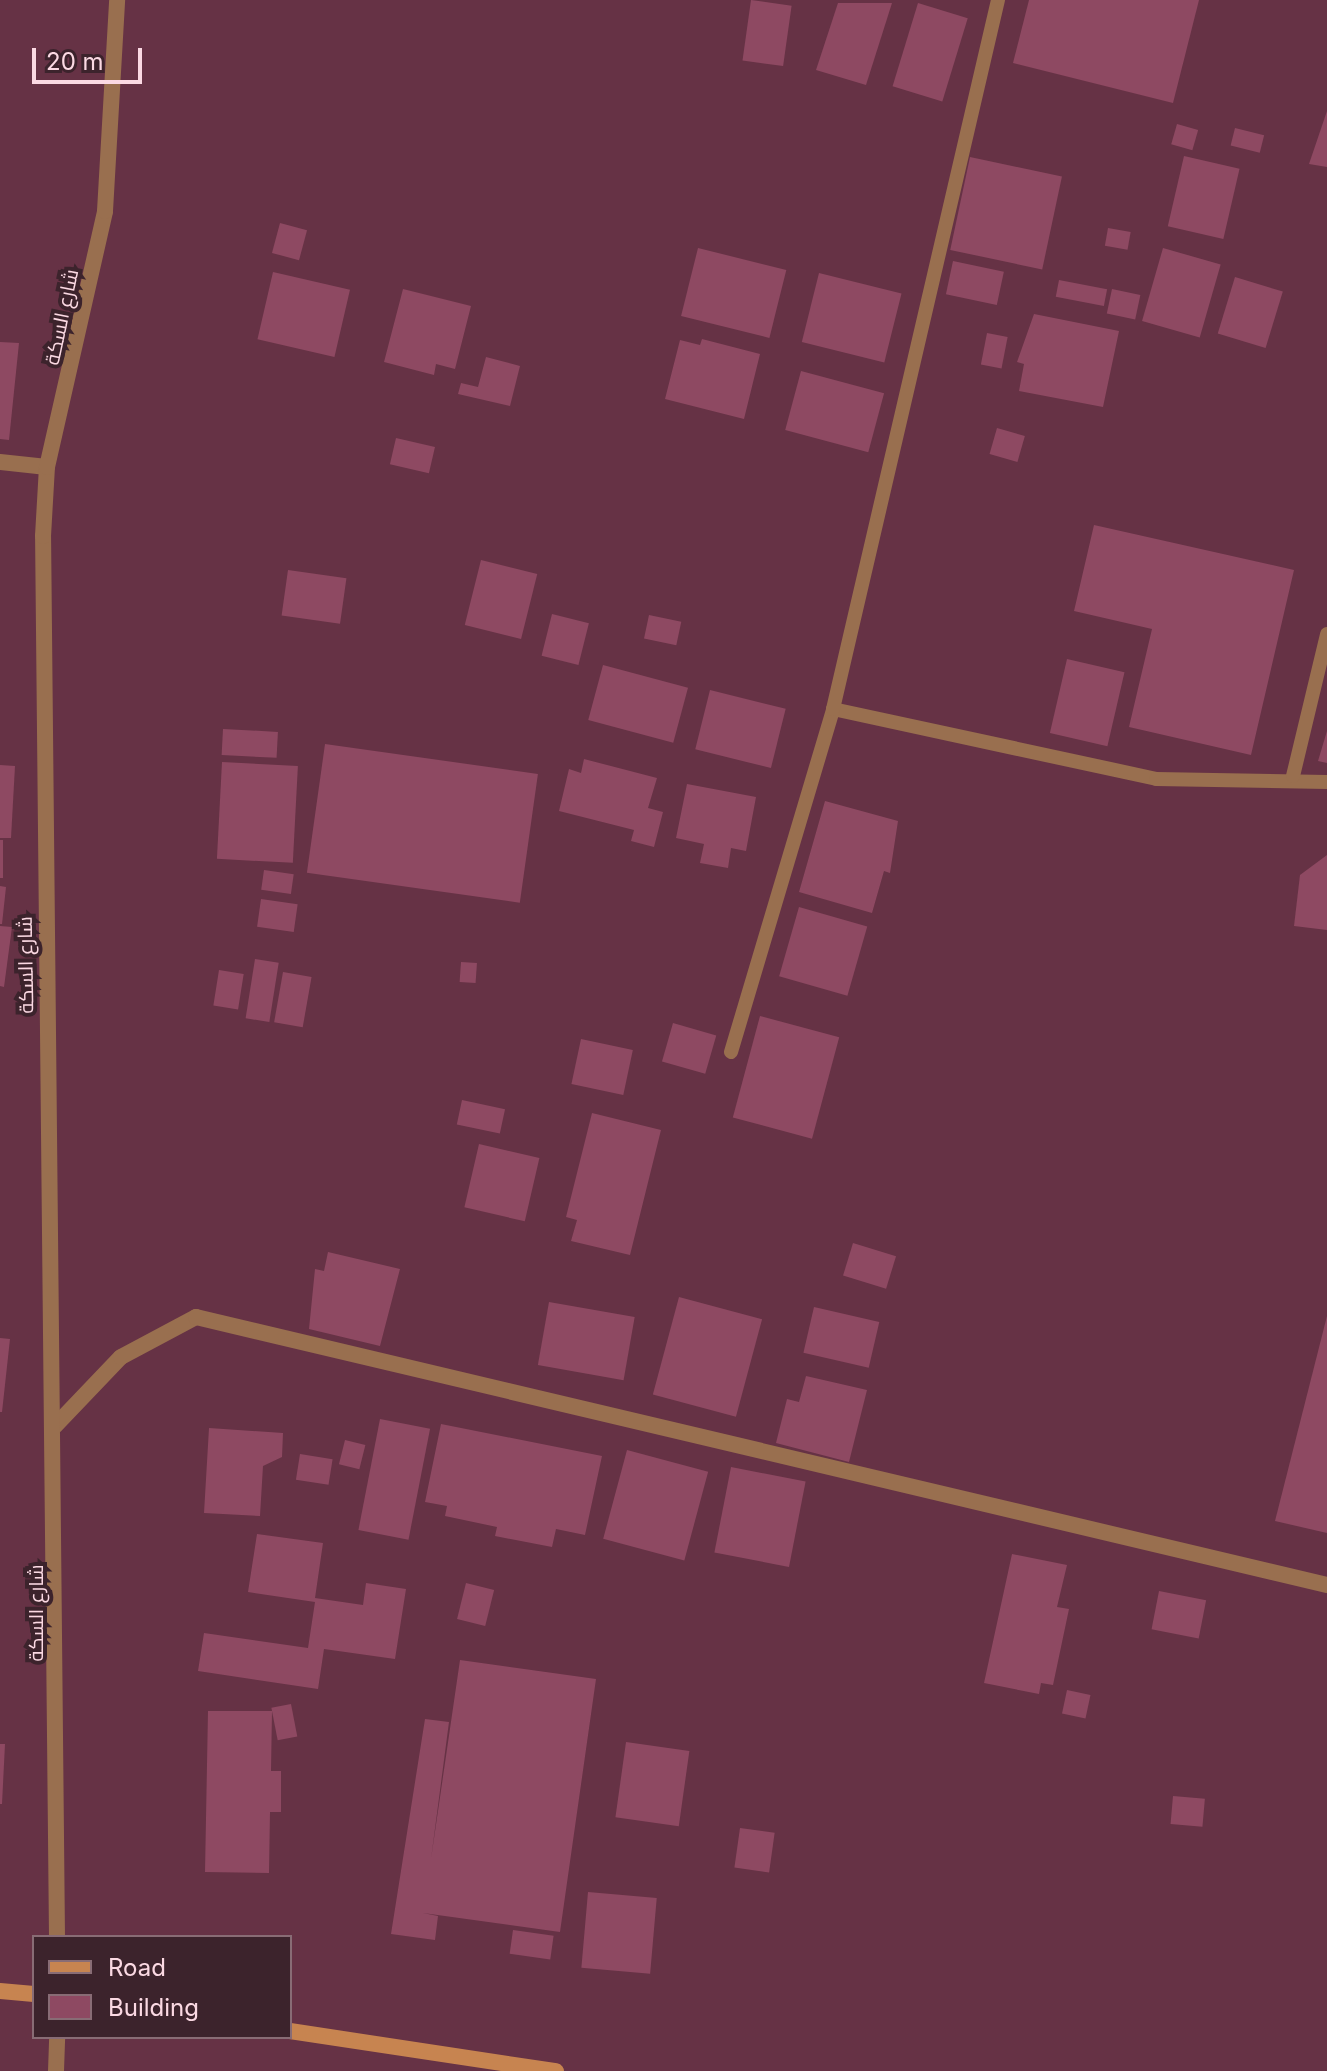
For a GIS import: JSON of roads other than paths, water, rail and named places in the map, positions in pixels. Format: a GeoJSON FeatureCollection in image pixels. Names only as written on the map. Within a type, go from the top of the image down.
{"type":"FeatureCollection","features":[{"type":"Feature","properties":{"kind":"main road"},"geometry":{"type":"LineString","coordinates":[[0,1991],[32,1994]]}},
{"type":"Feature","properties":{"kind":"main road"},"geometry":{"type":"LineString","coordinates":[[292,2031],[556,2071]]}},
{"type":"Feature","properties":{"kind":"street","name":"شارع السكة"},"geometry":{"type":"LineString","coordinates":[[57,1935],[47,467],[105,211],[117,0]]}},
{"type":"Feature","properties":{"kind":"street"},"geometry":{"type":"LineString","coordinates":[[0,462],[47,467]]}},
{"type":"Feature","properties":{"kind":"street"},"geometry":{"type":"LineString","coordinates":[[55,1426],[121,1357],[196,1317],[1327,1585]]}},
{"type":"Feature","properties":{"kind":"street"},"geometry":{"type":"LineString","coordinates":[[56,2071],[57,2039]]}},
{"type":"Feature","properties":{"kind":"lane"},"geometry":{"type":"LineString","coordinates":[[731,1052],[833,709],[998,0]]}},
{"type":"Feature","properties":{"kind":"lane"},"geometry":{"type":"LineString","coordinates":[[1293,776],[1327,634]]}},
{"type":"Feature","properties":{"kind":"lane"},"geometry":{"type":"LineString","coordinates":[[833,709],[1156,779],[1293,776],[1327,782]]}}]}
